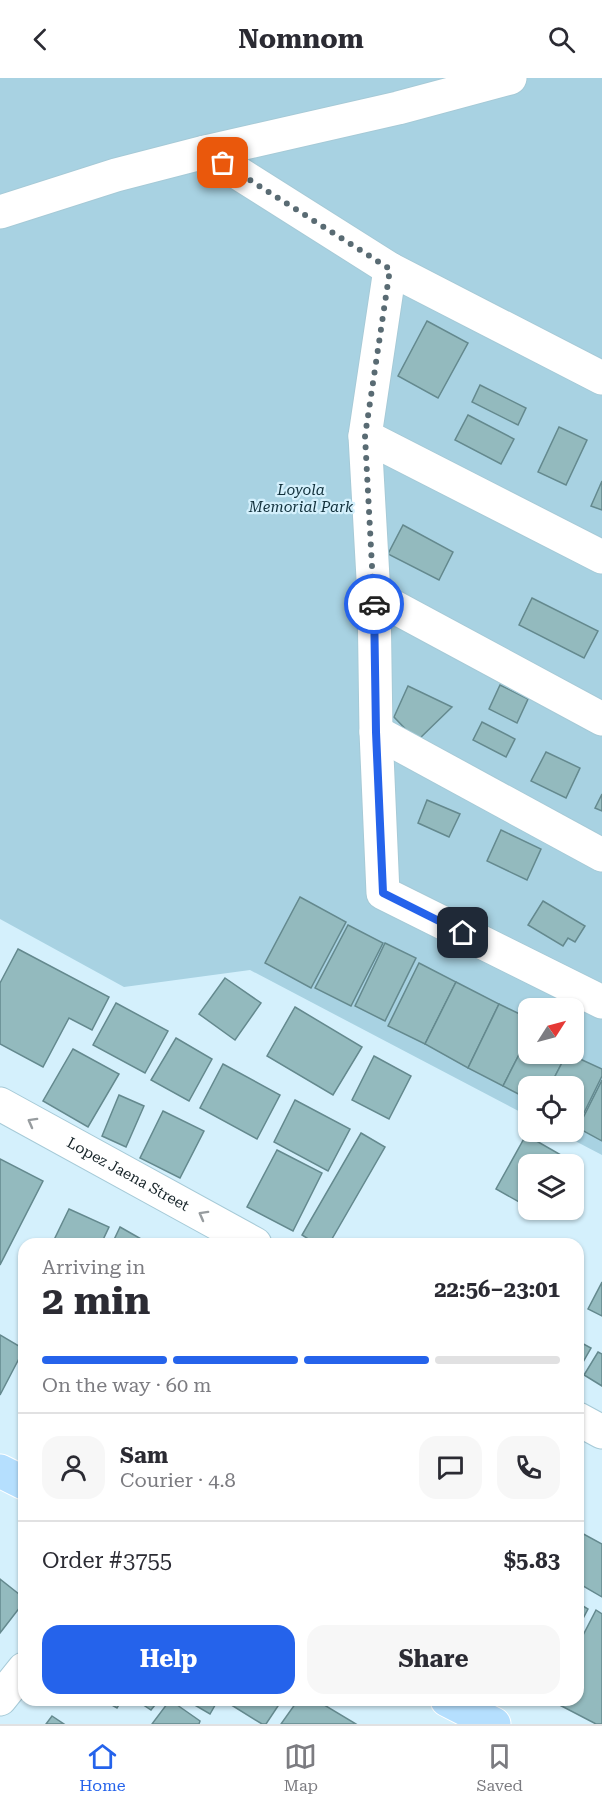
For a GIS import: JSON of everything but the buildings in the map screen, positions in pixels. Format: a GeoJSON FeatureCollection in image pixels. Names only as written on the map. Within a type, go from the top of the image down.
{"type":"FeatureCollection","features":[{"type":"Feature","properties":{"kind":"main road"},"geometry":{"type":"LineString","coordinates":[[0,1471],[18,1480]]}},
{"type":"Feature","properties":{"kind":"main road"},"geometry":{"type":"LineString","coordinates":[[459,1706],[494,1724]]}},
{"type":"Feature","properties":{"kind":"street"},"geometry":{"type":"LineString","coordinates":[[0,212],[116,175],[205,152],[398,108],[510,78]]}},
{"type":"Feature","properties":{"kind":"street"},"geometry":{"type":"LineString","coordinates":[[205,152],[390,269],[602,378]]}},
{"type":"Feature","properties":{"kind":"street"},"geometry":{"type":"LineString","coordinates":[[390,269],[365,436],[374,596],[376,732],[383,893],[602,1002]]}},
{"type":"Feature","properties":{"kind":"street"},"geometry":{"type":"LineString","coordinates":[[365,436],[602,557]]}},
{"type":"Feature","properties":{"kind":"street"},"geometry":{"type":"LineString","coordinates":[[374,596],[602,719]]}},
{"type":"Feature","properties":{"kind":"street"},"geometry":{"type":"LineString","coordinates":[[376,732],[602,855]]}},
{"type":"Feature","properties":{"kind":"street","name":"Lopez Jaena Street"},"geometry":{"type":"LineString","coordinates":[[0,1104],[244,1238]]}},
{"type":"Feature","properties":{"kind":"street"},"geometry":{"type":"LineString","coordinates":[[584,1422],[602,1432]]}},
{"type":"Feature","properties":{"kind":"street"},"geometry":{"type":"LineString","coordinates":[[0,1699],[18,1676]]}},
{"type":"Feature","properties":{"kind":"green space","name":"Loyola Memorial Park"},"geometry":{"type":"Polygon","coordinates":[[[0,78],[602,78],[602,1155],[577,1142],[584,1142],[584,1076],[518,1076],[518,1111],[250,970],[124,987],[0,919],[0,78]]]}},
{"type":"Feature","properties":{"kind":"way so far"},"geometry":{"type":"LineString","coordinates":[[223,163],[390,269],[365,436],[374,604]]}},
{"type":"Feature","properties":{"kind":"route"},"geometry":{"type":"LineString","coordinates":[[374,604],[376,732],[383,893],[463,933]]}}]}
